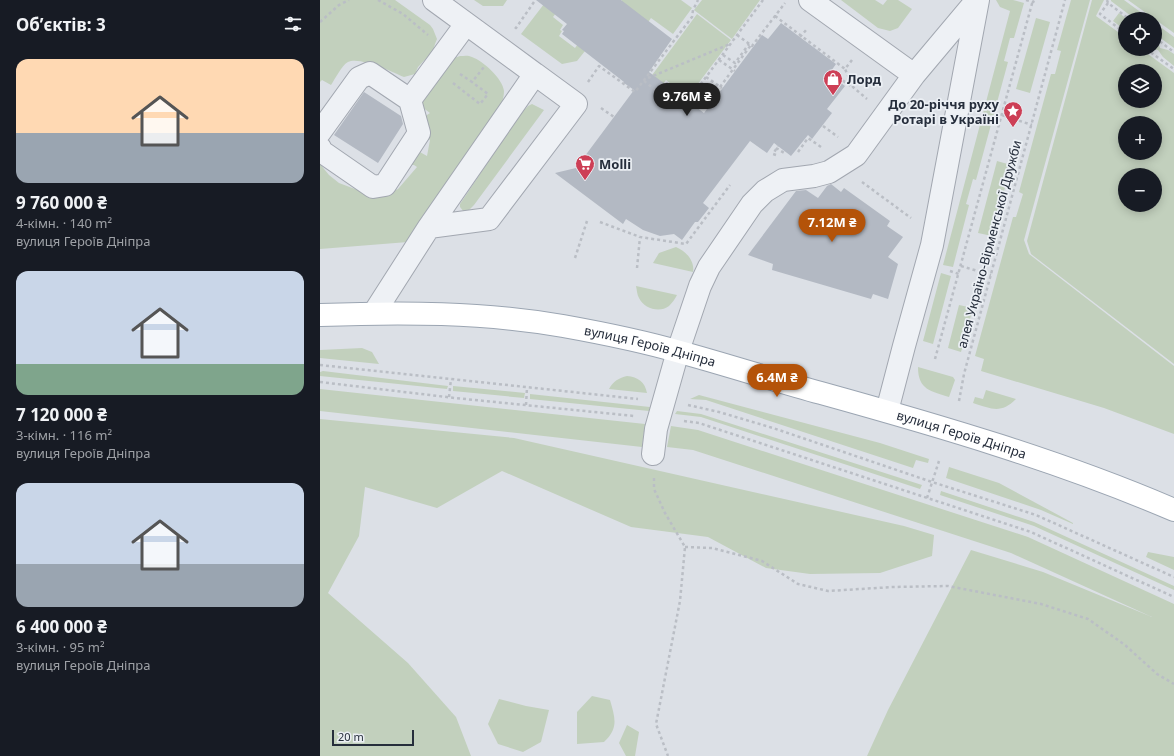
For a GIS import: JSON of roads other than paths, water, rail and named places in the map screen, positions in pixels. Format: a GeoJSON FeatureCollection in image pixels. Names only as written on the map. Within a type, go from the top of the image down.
{"type":"FeatureCollection","features":[{"type":"Feature","properties":{"kind":"main road","name":"вулиця Героїв Дніпра"},"geometry":{"type":"LineString","coordinates":[[320,315],[374,313],[456,314],[562,326],[678,351],[766,378],[887,411],[1016,451],[1087,474],[1174,510]]}},
{"type":"Feature","properties":{"kind":"lane"},"geometry":{"type":"LineString","coordinates":[[429,227],[489,219],[576,104],[434,0]]}},
{"type":"Feature","properties":{"kind":"lane"},"geometry":{"type":"LineString","coordinates":[[810,0],[914,75]]}},
{"type":"Feature","properties":{"kind":"lane"},"geometry":{"type":"LineString","coordinates":[[653,454],[656,429],[678,351],[700,286],[709,267],[752,204],[764,190],[783,180],[814,176],[829,172],[833,158],[856,155],[914,75],[978,0]]}},
{"type":"Feature","properties":{"kind":"lane"},"geometry":{"type":"LineString","coordinates":[[887,411],[932,245],[978,0]]}},
{"type":"Feature","properties":{"kind":"lane"},"geometry":{"type":"LineString","coordinates":[[410,100],[466,24]]}},
{"type":"Feature","properties":{"kind":"lane"},"geometry":{"type":"LineString","coordinates":[[320,132],[359,78],[370,73],[410,100],[419,133],[385,185],[373,187],[321,151],[320,148]]}},
{"type":"Feature","properties":{"kind":"lane"},"geometry":{"type":"LineString","coordinates":[[374,313],[429,227],[535,74]]}},
{"type":"Feature","properties":{"kind":"place","name":"Лорд"},"geometry":{"type":"Point","coordinates":[833,96]}},
{"type":"Feature","properties":{"kind":"place","name":"До 20-річчя руху Ротарі в Україні"},"geometry":{"type":"Point","coordinates":[1013,128]}},
{"type":"Feature","properties":{"kind":"place","name":"Molli"},"geometry":{"type":"Point","coordinates":[585,181]}}]}
